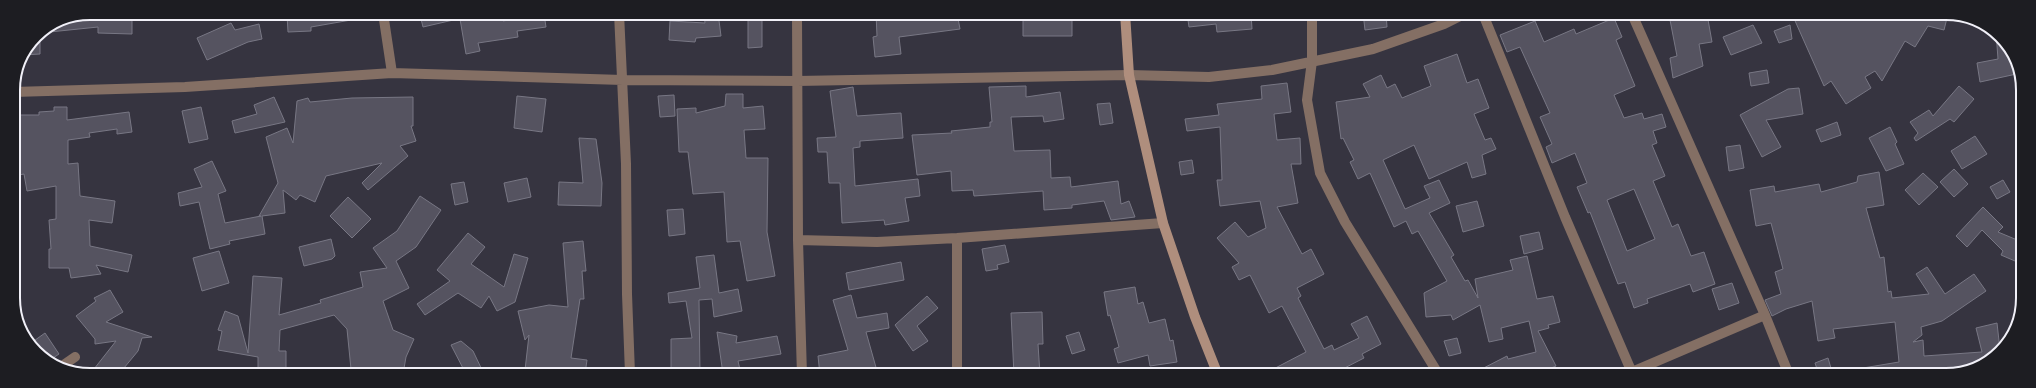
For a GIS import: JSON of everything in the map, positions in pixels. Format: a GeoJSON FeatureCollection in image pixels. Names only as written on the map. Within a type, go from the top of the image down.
{"type":"FeatureCollection","features":[{"type":"Feature","properties":{"kind":"street"},"geometry":{"type":"LineString","coordinates":[[384,20],[392,73]]}},
{"type":"Feature","properties":{"kind":"street"},"geometry":{"type":"LineString","coordinates":[[619,20],[626,164],[627,294],[630,368]]}},
{"type":"Feature","properties":{"kind":"street"},"geometry":{"type":"LineString","coordinates":[[797,20],[798,240],[802,368]]}},
{"type":"Feature","properties":{"kind":"street"},"geometry":{"type":"LineString","coordinates":[[1125,20],[1129,75],[1163,223],[1195,317],[1215,368]]}},
{"type":"Feature","properties":{"kind":"street"},"geometry":{"type":"LineString","coordinates":[[1312,20],[1312,61],[1307,100],[1320,173],[1345,222],[1435,368]]}},
{"type":"Feature","properties":{"kind":"street"},"geometry":{"type":"LineString","coordinates":[[20,92],[185,87],[392,73],[623,80],[798,80],[1129,75],[1209,77],[1272,70],[1373,49],[1452,20]]}},
{"type":"Feature","properties":{"kind":"street"},"geometry":{"type":"LineString","coordinates":[[1485,20],[1565,217],[1628,368]]}},
{"type":"Feature","properties":{"kind":"street"},"geometry":{"type":"LineString","coordinates":[[1635,20],[1765,315],[1786,368]]}},
{"type":"Feature","properties":{"kind":"street"},"geometry":{"type":"LineString","coordinates":[[798,240],[877,242],[957,238],[1163,223]]}},
{"type":"Feature","properties":{"kind":"street"},"geometry":{"type":"LineString","coordinates":[[957,238],[958,368]]}},
{"type":"Feature","properties":{"kind":"street"},"geometry":{"type":"LineString","coordinates":[[1645,368],[1765,315]]}},
{"type":"Feature","properties":{"kind":"street"},"geometry":{"type":"LineString","coordinates":[[66,364],[75,358]]}},
{"type":"Feature","properties":{"kind":"building"},"geometry":{"type":"Polygon","coordinates":[[[132,20],[132,34],[98,33],[98,27],[51,32],[63,25],[76,21],[132,20]]]}},
{"type":"Feature","properties":{"kind":"building"},"geometry":{"type":"Polygon","coordinates":[[[287,20],[351,20],[311,27],[311,31],[288,32],[287,20]]]}},
{"type":"Feature","properties":{"kind":"building"},"geometry":{"type":"Polygon","coordinates":[[[421,20],[453,20],[423,27],[421,20]]]}},
{"type":"Feature","properties":{"kind":"building"},"geometry":{"type":"Polygon","coordinates":[[[460,20],[545,20],[546,27],[517,31],[518,37],[478,43],[480,51],[466,54],[460,20]]]}},
{"type":"Feature","properties":{"kind":"building"},"geometry":{"type":"Polygon","coordinates":[[[705,20],[719,20],[721,36],[696,38],[695,42],[669,40],[670,21],[705,23],[705,20]]]}},
{"type":"Feature","properties":{"kind":"building"},"geometry":{"type":"Polygon","coordinates":[[[748,20],[762,20],[762,47],[748,48],[748,20]]]}},
{"type":"Feature","properties":{"kind":"building"},"geometry":{"type":"Polygon","coordinates":[[[876,20],[958,20],[960,29],[899,37],[901,54],[875,57],[873,37],[877,36],[876,20]]]}},
{"type":"Feature","properties":{"kind":"building"},"geometry":{"type":"Polygon","coordinates":[[[1023,20],[1072,20],[1072,36],[1023,36],[1023,20]]]}},
{"type":"Feature","properties":{"kind":"building"},"geometry":{"type":"Polygon","coordinates":[[[1188,20],[1251,20],[1252,29],[1217,32],[1216,24],[1189,27],[1188,20]]]}},
{"type":"Feature","properties":{"kind":"building"},"geometry":{"type":"Polygon","coordinates":[[[1364,20],[1386,20],[1387,27],[1365,30],[1364,20]]]}},
{"type":"Feature","properties":{"kind":"building"},"geometry":{"type":"Polygon","coordinates":[[[1609,20],[1615,20],[1622,37],[1616,40],[1635,86],[1614,95],[1624,118],[1642,113],[1644,119],[1662,114],[1666,127],[1653,131],[1657,143],[1652,145],[1665,176],[1653,181],[1672,227],[1678,224],[1691,256],[1704,252],[1715,284],[1693,292],[1690,284],[1647,299],[1648,303],[1634,308],[1625,282],[1618,284],[1590,212],[1588,213],[1577,187],[1587,183],[1575,153],[1552,163],[1546,147],[1552,144],[1540,117],[1550,113],[1520,47],[1507,52],[1500,35],[1535,21],[1544,42],[1574,29],[1576,34],[1609,20]],[[1634,189],[1607,200],[1627,251],[1655,239],[1634,189]]]}},
{"type":"Feature","properties":{"kind":"building"},"geometry":{"type":"Polygon","coordinates":[[[1670,20],[1708,20],[1712,42],[1699,44],[1703,66],[1673,78],[1670,58],[1677,56],[1670,20]]]}},
{"type":"Feature","properties":{"kind":"building"},"geometry":{"type":"Polygon","coordinates":[[[1795,20],[1946,20],[1944,30],[1928,26],[1915,47],[1905,41],[1882,81],[1875,71],[1865,77],[1871,88],[1846,104],[1831,81],[1824,86],[1795,20]]]}},
{"type":"Feature","properties":{"kind":"building"},"geometry":{"type":"Polygon","coordinates":[[[231,23],[235,30],[259,24],[262,39],[248,42],[207,60],[197,38],[231,23]]]}},
{"type":"Feature","properties":{"kind":"building"},"geometry":{"type":"Polygon","coordinates":[[[1753,25],[1762,43],[1731,55],[1723,37],[1753,25]]]}},
{"type":"Feature","properties":{"kind":"building"},"geometry":{"type":"Polygon","coordinates":[[[1790,25],[1792,39],[1779,43],[1774,31],[1790,25]]]}},
{"type":"Feature","properties":{"kind":"building"},"geometry":{"type":"Polygon","coordinates":[[[40,40],[40,54],[30,55],[40,40]]]}},
{"type":"Feature","properties":{"kind":"building"},"geometry":{"type":"Polygon","coordinates":[[[1997,42],[2007,55],[2015,74],[1980,82],[1977,63],[1998,59],[1997,42]]]}},
{"type":"Feature","properties":{"kind":"building"},"geometry":{"type":"Polygon","coordinates":[[[1457,54],[1467,83],[1478,79],[1489,108],[1474,114],[1485,140],[1491,138],[1496,149],[1482,155],[1486,174],[1472,178],[1467,162],[1429,179],[1414,145],[1383,160],[1405,209],[1430,198],[1424,186],[1439,180],[1450,203],[1429,213],[1454,255],[1451,257],[1465,281],[1468,280],[1478,298],[1475,279],[1513,270],[1510,260],[1527,256],[1537,299],[1553,296],[1560,322],[1548,325],[1549,328],[1538,331],[1556,366],[1551,368],[1484,368],[1507,356],[1508,359],[1536,352],[1529,321],[1501,328],[1503,339],[1489,342],[1480,305],[1453,320],[1451,315],[1426,317],[1424,293],[1447,281],[1418,231],[1412,234],[1406,221],[1394,227],[1370,173],[1358,179],[1350,162],[1354,160],[1343,138],[1341,139],[1336,102],[1370,97],[1363,84],[1381,75],[1387,88],[1395,84],[1402,98],[1431,86],[1424,66],[1457,54]]]}},
{"type":"Feature","properties":{"kind":"building"},"geometry":{"type":"Polygon","coordinates":[[[1767,70],[1769,83],[1751,86],[1749,73],[1767,70]]]}},
{"type":"Feature","properties":{"kind":"building"},"geometry":{"type":"Polygon","coordinates":[[[1287,83],[1291,112],[1274,114],[1277,140],[1300,138],[1301,164],[1291,164],[1298,203],[1277,207],[1302,254],[1311,249],[1324,274],[1297,288],[1301,296],[1298,298],[1324,349],[1332,345],[1334,350],[1359,338],[1351,324],[1367,316],[1381,344],[1362,354],[1364,358],[1345,368],[1275,368],[1306,352],[1282,306],[1269,313],[1250,275],[1239,280],[1232,267],[1239,263],[1217,238],[1235,222],[1248,237],[1266,228],[1260,201],[1220,206],[1217,180],[1222,180],[1220,127],[1187,131],[1185,119],[1219,115],[1217,104],[1262,99],[1261,86],[1287,83]]]}},
{"type":"Feature","properties":{"kind":"building"},"geometry":{"type":"Polygon","coordinates":[[[1026,86],[1026,97],[1060,92],[1064,119],[1044,122],[1043,116],[1011,117],[1014,151],[1050,150],[1051,178],[1070,177],[1071,187],[1118,181],[1121,204],[1129,201],[1135,217],[1111,220],[1104,201],[1072,205],[1072,208],[1044,210],[1043,191],[974,196],[973,190],[952,191],[951,171],[917,175],[912,135],[952,133],[951,131],[990,127],[990,122],[992,122],[989,87],[1026,86]]]}},
{"type":"Feature","properties":{"kind":"building"},"geometry":{"type":"Polygon","coordinates":[[[1959,86],[1974,99],[1954,122],[1950,119],[1916,141],[1914,138],[1918,133],[1910,122],[1929,110],[1933,116],[1959,86]]]}},
{"type":"Feature","properties":{"kind":"building"},"geometry":{"type":"Polygon","coordinates":[[[853,87],[857,116],[901,113],[903,138],[860,141],[860,147],[853,148],[855,186],[918,179],[920,196],[905,198],[909,221],[885,225],[884,220],[842,223],[840,183],[829,183],[827,152],[818,152],[817,138],[836,137],[830,91],[853,87]]]}},
{"type":"Feature","properties":{"kind":"building"},"geometry":{"type":"Polygon","coordinates":[[[1799,88],[1803,114],[1766,120],[1781,147],[1762,157],[1740,115],[1788,89],[1799,88]]]}},
{"type":"Feature","properties":{"kind":"building"},"geometry":{"type":"Polygon","coordinates":[[[726,94],[743,94],[743,108],[763,106],[765,129],[744,130],[746,158],[768,158],[767,232],[775,276],[747,281],[740,241],[727,242],[724,192],[693,194],[688,152],[679,152],[677,109],[696,108],[696,113],[725,106],[726,94]]]}},
{"type":"Feature","properties":{"kind":"building"},"geometry":{"type":"Polygon","coordinates":[[[674,95],[675,116],[660,117],[658,96],[674,95]]]}},
{"type":"Feature","properties":{"kind":"building"},"geometry":{"type":"Polygon","coordinates":[[[517,96],[546,99],[542,132],[514,128],[517,96]]]}},
{"type":"Feature","properties":{"kind":"building"},"geometry":{"type":"Polygon","coordinates":[[[274,97],[285,122],[235,133],[232,121],[257,114],[254,105],[274,97]]]}},
{"type":"Feature","properties":{"kind":"building"},"geometry":{"type":"Polygon","coordinates":[[[413,97],[413,126],[411,126],[416,141],[400,146],[408,156],[368,190],[362,183],[382,163],[326,176],[315,202],[300,195],[296,200],[283,190],[285,213],[262,216],[265,234],[229,241],[230,244],[210,249],[199,202],[180,206],[178,193],[202,187],[194,169],[212,161],[226,191],[218,194],[225,223],[261,216],[259,216],[278,183],[266,137],[287,128],[293,143],[297,101],[308,98],[310,102],[352,98],[413,97]]]}},
{"type":"Feature","properties":{"kind":"building"},"geometry":{"type":"Polygon","coordinates":[[[1110,103],[1113,123],[1100,125],[1097,104],[1110,103]]]}},
{"type":"Feature","properties":{"kind":"building"},"geometry":{"type":"Polygon","coordinates":[[[54,107],[67,107],[67,120],[129,112],[132,132],[117,134],[117,129],[89,133],[90,137],[68,140],[68,164],[78,163],[80,196],[115,201],[112,223],[89,220],[90,246],[132,255],[128,272],[96,265],[101,274],[71,278],[69,268],[49,268],[49,249],[51,249],[49,220],[56,219],[56,186],[27,191],[24,174],[20,175],[20,115],[39,115],[39,112],[54,111],[54,107]]]}},
{"type":"Feature","properties":{"kind":"building"},"geometry":{"type":"Polygon","coordinates":[[[201,107],[208,139],[189,143],[182,111],[201,107]]]}},
{"type":"Feature","properties":{"kind":"building"},"geometry":{"type":"Polygon","coordinates":[[[1837,122],[1841,135],[1821,142],[1816,130],[1837,122]]]}},
{"type":"Feature","properties":{"kind":"building"},"geometry":{"type":"Polygon","coordinates":[[[1890,127],[1897,142],[1895,144],[1904,164],[1886,171],[1869,138],[1890,127]]]}},
{"type":"Feature","properties":{"kind":"building"},"geometry":{"type":"Polygon","coordinates":[[[1975,136],[1987,154],[1962,169],[1951,151],[1975,136]]]}},
{"type":"Feature","properties":{"kind":"building"},"geometry":{"type":"Polygon","coordinates":[[[579,138],[596,139],[602,183],[601,206],[558,205],[559,182],[583,183],[579,138]]]}},
{"type":"Feature","properties":{"kind":"building"},"geometry":{"type":"Polygon","coordinates":[[[1740,145],[1744,168],[1729,171],[1726,147],[1740,145]]]}},
{"type":"Feature","properties":{"kind":"building"},"geometry":{"type":"Polygon","coordinates":[[[1192,160],[1194,173],[1181,175],[1179,162],[1192,160]]]}},
{"type":"Feature","properties":{"kind":"building"},"geometry":{"type":"Polygon","coordinates":[[[1954,169],[1968,184],[1954,197],[1940,182],[1954,169]]]}},
{"type":"Feature","properties":{"kind":"building"},"geometry":{"type":"Polygon","coordinates":[[[1879,172],[1884,205],[1866,208],[1880,258],[1884,257],[1888,292],[1891,291],[1892,298],[1929,294],[1916,274],[1927,267],[1945,294],[1974,274],[1986,291],[1942,321],[1921,327],[1922,335],[1913,342],[1923,340],[1924,356],[1982,352],[1976,328],[1997,323],[1999,344],[1992,351],[1973,363],[1960,367],[1863,368],[1899,362],[1895,322],[1833,329],[1835,338],[1818,341],[1812,301],[1786,309],[1772,316],[1765,300],[1781,294],[1775,272],[1783,269],[1771,223],[1756,226],[1750,190],[1774,186],[1775,192],[1819,184],[1821,192],[1857,182],[1858,176],[1879,172]]]}},
{"type":"Feature","properties":{"kind":"building"},"geometry":{"type":"Polygon","coordinates":[[[1923,173],[1938,187],[1919,205],[1905,190],[1923,173]]]}},
{"type":"Feature","properties":{"kind":"building"},"geometry":{"type":"Polygon","coordinates":[[[527,178],[531,197],[508,202],[504,183],[527,178]]]}},
{"type":"Feature","properties":{"kind":"building"},"geometry":{"type":"Polygon","coordinates":[[[2003,180],[2010,192],[1997,199],[1990,187],[2003,180]]]}},
{"type":"Feature","properties":{"kind":"building"},"geometry":{"type":"Polygon","coordinates":[[[464,182],[468,202],[455,205],[451,184],[464,182]]]}},
{"type":"Feature","properties":{"kind":"building"},"geometry":{"type":"Polygon","coordinates":[[[420,196],[441,210],[416,247],[396,261],[409,288],[383,301],[393,330],[414,339],[406,357],[404,368],[351,368],[347,329],[334,315],[280,330],[279,351],[286,351],[286,368],[258,368],[258,357],[218,350],[222,331],[218,330],[225,311],[238,316],[248,353],[253,276],[282,278],[279,315],[321,303],[320,300],[363,287],[360,272],[387,268],[373,248],[397,231],[420,196]]]}},
{"type":"Feature","properties":{"kind":"building"},"geometry":{"type":"Polygon","coordinates":[[[348,197],[371,219],[352,238],[330,216],[348,197]]]}},
{"type":"Feature","properties":{"kind":"building"},"geometry":{"type":"Polygon","coordinates":[[[1477,201],[1484,226],[1463,232],[1456,206],[1477,201]]]}},
{"type":"Feature","properties":{"kind":"building"},"geometry":{"type":"Polygon","coordinates":[[[1983,207],[2003,227],[1998,232],[2016,240],[2016,261],[2001,255],[2003,251],[1982,230],[1967,247],[1956,236],[1983,207]]]}},
{"type":"Feature","properties":{"kind":"building"},"geometry":{"type":"Polygon","coordinates":[[[683,209],[685,234],[669,236],[667,210],[683,209]]]}},
{"type":"Feature","properties":{"kind":"building"},"geometry":{"type":"Polygon","coordinates":[[[1539,232],[1543,249],[1524,254],[1520,236],[1539,232]]]}},
{"type":"Feature","properties":{"kind":"building"},"geometry":{"type":"Polygon","coordinates":[[[468,233],[485,247],[471,264],[504,287],[514,254],[528,258],[515,302],[497,311],[489,296],[481,308],[458,293],[425,315],[417,304],[450,281],[437,270],[468,233]]]}},
{"type":"Feature","properties":{"kind":"building"},"geometry":{"type":"Polygon","coordinates":[[[331,239],[335,256],[332,259],[304,266],[299,247],[331,239]]]}},
{"type":"Feature","properties":{"kind":"building"},"geometry":{"type":"Polygon","coordinates":[[[583,241],[586,271],[582,271],[584,299],[580,299],[571,358],[587,360],[586,368],[525,368],[529,335],[525,340],[518,311],[549,305],[568,307],[563,243],[583,241]]]}},
{"type":"Feature","properties":{"kind":"building"},"geometry":{"type":"Polygon","coordinates":[[[1005,245],[1009,262],[997,265],[998,269],[986,271],[982,249],[1005,245]]]}},
{"type":"Feature","properties":{"kind":"building"},"geometry":{"type":"Polygon","coordinates":[[[219,251],[229,283],[202,291],[193,258],[219,251]]]}},
{"type":"Feature","properties":{"kind":"building"},"geometry":{"type":"Polygon","coordinates":[[[714,255],[719,293],[738,289],[742,311],[714,317],[712,299],[699,300],[700,368],[671,368],[671,339],[692,338],[686,301],[669,303],[668,293],[700,288],[696,257],[714,255]]]}},
{"type":"Feature","properties":{"kind":"building"},"geometry":{"type":"Polygon","coordinates":[[[901,262],[904,280],[849,290],[846,273],[901,262]]]}},
{"type":"Feature","properties":{"kind":"building"},"geometry":{"type":"Polygon","coordinates":[[[1732,283],[1739,303],[1719,310],[1712,289],[1732,283]]]}},
{"type":"Feature","properties":{"kind":"building"},"geometry":{"type":"Polygon","coordinates":[[[1135,287],[1138,304],[1143,302],[1149,323],[1165,319],[1170,341],[1173,340],[1177,362],[1150,366],[1148,355],[1118,363],[1114,349],[1119,347],[1110,315],[1108,316],[1104,292],[1135,287]]]}},
{"type":"Feature","properties":{"kind":"building"},"geometry":{"type":"Polygon","coordinates":[[[110,290],[123,312],[106,322],[152,337],[142,338],[138,351],[124,368],[95,368],[116,341],[95,344],[95,339],[76,316],[96,301],[94,298],[110,290]]]}},
{"type":"Feature","properties":{"kind":"building"},"geometry":{"type":"Polygon","coordinates":[[[851,295],[857,318],[887,313],[889,328],[866,332],[876,368],[819,368],[818,356],[848,350],[833,300],[851,295]]]}},
{"type":"Feature","properties":{"kind":"building"},"geometry":{"type":"Polygon","coordinates":[[[927,296],[938,308],[917,326],[928,341],[913,351],[895,325],[927,296]]]}},
{"type":"Feature","properties":{"kind":"building"},"geometry":{"type":"Polygon","coordinates":[[[1042,312],[1043,344],[1038,344],[1040,368],[1014,368],[1011,313],[1042,312]]]}},
{"type":"Feature","properties":{"kind":"building"},"geometry":{"type":"Polygon","coordinates":[[[717,332],[737,336],[736,343],[777,336],[781,354],[738,361],[740,368],[722,368],[717,332]]]}},
{"type":"Feature","properties":{"kind":"building"},"geometry":{"type":"Polygon","coordinates":[[[1079,332],[1085,350],[1072,354],[1066,336],[1079,332]]]}},
{"type":"Feature","properties":{"kind":"building"},"geometry":{"type":"Polygon","coordinates":[[[45,333],[59,354],[53,358],[40,348],[34,341],[45,333]]]}},
{"type":"Feature","properties":{"kind":"building"},"geometry":{"type":"Polygon","coordinates":[[[1457,338],[1461,353],[1449,356],[1444,341],[1457,338]]]}},
{"type":"Feature","properties":{"kind":"building"},"geometry":{"type":"Polygon","coordinates":[[[461,341],[473,351],[481,368],[463,368],[451,345],[461,341]]]}},
{"type":"Feature","properties":{"kind":"building"},"geometry":{"type":"Polygon","coordinates":[[[1828,358],[1831,368],[1817,368],[1815,363],[1828,358]]]}}]}
